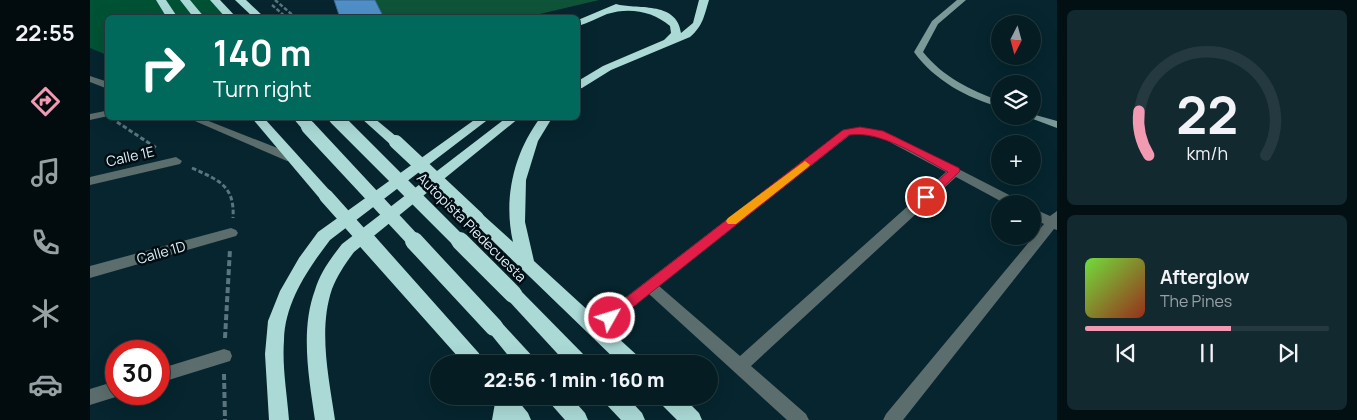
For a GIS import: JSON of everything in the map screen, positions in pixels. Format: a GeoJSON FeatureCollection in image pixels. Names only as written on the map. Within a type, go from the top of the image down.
{"type":"FeatureCollection","features":[{"type":"Feature","properties":{"kind":"highway"},"geometry":{"type":"LineString","coordinates":[[161,0],[170,15]]}},
{"type":"Feature","properties":{"kind":"highway"},"geometry":{"type":"LineString","coordinates":[[185,0],[198,15]]}},
{"type":"Feature","properties":{"kind":"highway"},"geometry":{"type":"LineString","coordinates":[[214,0],[229,15]]}},
{"type":"Feature","properties":{"kind":"highway"},"geometry":{"type":"LineString","coordinates":[[240,0],[257,15]]}},
{"type":"Feature","properties":{"kind":"highway"},"geometry":{"type":"LineString","coordinates":[[580,22],[631,0]]}},
{"type":"Feature","properties":{"kind":"highway"},"geometry":{"type":"LineString","coordinates":[[580,85],[607,68],[686,35],[696,28],[701,18],[704,0]]}},
{"type":"Feature","properties":{"kind":"highway"},"geometry":{"type":"LineString","coordinates":[[607,11],[622,8],[639,8],[655,11],[668,17],[675,25],[676,34],[669,41]]}},
{"type":"Feature","properties":{"kind":"highway"},"geometry":{"type":"LineString","coordinates":[[580,73],[596,66],[636,56]]}},
{"type":"Feature","properties":{"kind":"highway"},"geometry":{"type":"LineString","coordinates":[[260,120],[291,158],[469,355]]}},
{"type":"Feature","properties":{"kind":"highway","name":"Autopista Piedecuesta"},"geometry":{"type":"LineString","coordinates":[[338,120],[513,294],[571,355]]}},
{"type":"Feature","properties":{"kind":"highway"},"geometry":{"type":"LineString","coordinates":[[371,120],[623,355]]}},
{"type":"Feature","properties":{"kind":"highway"},"geometry":{"type":"LineString","coordinates":[[279,420],[273,353],[278,320],[288,289],[304,261],[324,236],[481,120]]}},
{"type":"Feature","properties":{"kind":"highway"},"geometry":{"type":"LineString","coordinates":[[325,420],[319,376],[318,319],[322,292],[338,260],[348,248],[510,120]]}},
{"type":"Feature","properties":{"kind":"highway"},"geometry":{"type":"LineString","coordinates":[[526,263],[517,223],[517,186],[525,154],[544,120]]}},
{"type":"Feature","properties":{"kind":"highway"},"geometry":{"type":"LineString","coordinates":[[304,122],[520,355]]}},
{"type":"Feature","properties":{"kind":"highway"},"geometry":{"type":"LineString","coordinates":[[565,405],[578,420]]}},
{"type":"Feature","properties":{"kind":"highway"},"geometry":{"type":"LineString","coordinates":[[621,405],[635,420]]}},
{"type":"Feature","properties":{"kind":"highway"},"geometry":{"type":"LineString","coordinates":[[676,405],[692,420]]}},
{"type":"Feature","properties":{"kind":"highway"},"geometry":{"type":"LineString","coordinates":[[503,406],[521,420]]}},
{"type":"Feature","properties":{"kind":"street"},"geometry":{"type":"LineString","coordinates":[[962,0],[935,23],[918,52],[926,63],[940,74],[966,91],[991,101]]}},
{"type":"Feature","properties":{"kind":"street"},"geometry":{"type":"LineString","coordinates":[[90,79],[105,85]]}},
{"type":"Feature","properties":{"kind":"street"},"geometry":{"type":"LineString","coordinates":[[90,117],[105,114]]}},
{"type":"Feature","properties":{"kind":"street"},"geometry":{"type":"LineString","coordinates":[[198,120],[291,158]]}},
{"type":"Feature","properties":{"kind":"street"},"geometry":{"type":"LineString","coordinates":[[1041,120],[1057,125]]}},
{"type":"Feature","properties":{"kind":"street"},"geometry":{"type":"LineString","coordinates":[[596,329],[846,132],[860,130],[879,133],[1000,195]]}},
{"type":"Feature","properties":{"kind":"street","name":"Calle 1E"},"geometry":{"type":"LineString","coordinates":[[90,181],[176,161]]}},
{"type":"Feature","properties":{"kind":"street"},"geometry":{"type":"LineString","coordinates":[[740,366],[955,171]]}},
{"type":"Feature","properties":{"kind":"street"},"geometry":{"type":"LineString","coordinates":[[892,420],[1055,221],[1041,216]]}},
{"type":"Feature","properties":{"kind":"street","name":"Calle 1D"},"geometry":{"type":"LineString","coordinates":[[90,272],[231,233]]}},
{"type":"Feature","properties":{"kind":"street"},"geometry":{"type":"LineString","coordinates":[[649,286],[800,420]]}},
{"type":"Feature","properties":{"kind":"street"},"geometry":{"type":"LineString","coordinates":[[170,373],[224,356]]}},
{"type":"Feature","properties":{"kind":"street"},"geometry":{"type":"LineString","coordinates":[[90,397],[105,392]]}},
{"type":"Feature","properties":{"kind":"path"},"geometry":{"type":"LineString","coordinates":[[266,0],[284,15]]}},
{"type":"Feature","properties":{"kind":"path"},"geometry":{"type":"LineString","coordinates":[[275,0],[292,15]]}},
{"type":"Feature","properties":{"kind":"green space"},"geometry":{"type":"Polygon","coordinates":[[[90,0],[213,0],[224,15],[105,15],[105,54],[90,48],[90,0]]]}},
{"type":"Feature","properties":{"kind":"green space"},"geometry":{"type":"Polygon","coordinates":[[[334,0],[599,0],[536,15],[339,15],[334,0]]]}},
{"type":"Feature","properties":{"kind":"building"},"geometry":{"type":"Polygon","coordinates":[[[334,0],[375,0],[382,15],[339,15],[334,0]]]}},
{"type":"Feature","properties":{"kind":"slow traffic"},"geometry":{"type":"LineString","coordinates":[[732,221],[805,165]]}},
{"type":"Feature","properties":{"kind":"route"},"geometry":{"type":"LineString","coordinates":[[610,318],[846,132],[860,130],[879,133],[955,171],[926,197]]}}]}
